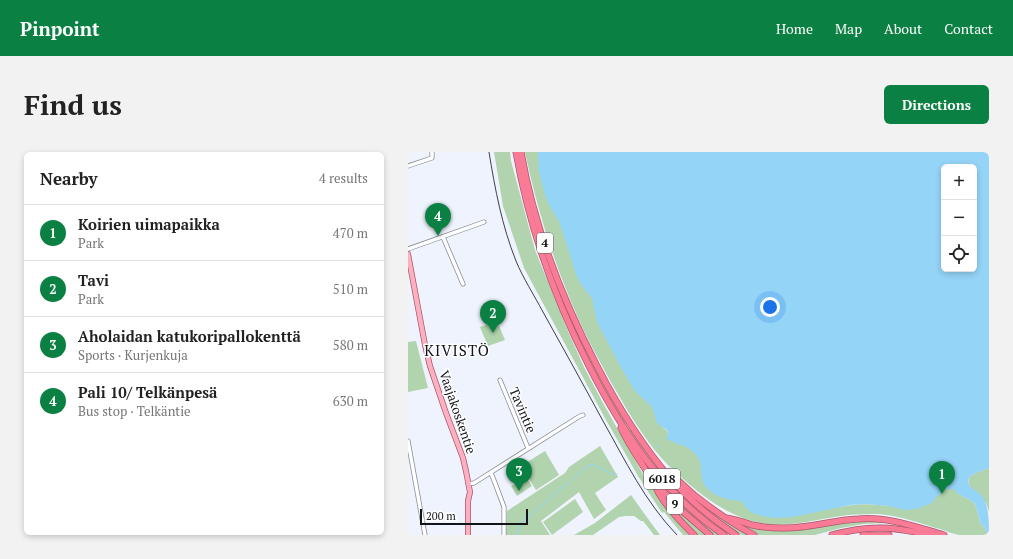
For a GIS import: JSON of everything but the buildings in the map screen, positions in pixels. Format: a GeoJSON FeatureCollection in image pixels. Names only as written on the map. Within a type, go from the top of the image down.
{"type":"FeatureCollection","features":[{"type":"Feature","properties":{"kind":"highway","name":"4"},"geometry":{"type":"LineString","coordinates":[[516,152],[530,215],[540,248],[563,310],[580,347],[613,410],[622,431],[660,495],[670,509],[694,535]]}},
{"type":"Feature","properties":{"kind":"highway","name":"4"},"geometry":{"type":"LineString","coordinates":[[521,152],[539,227],[561,288],[587,346],[630,422],[659,465],[726,518],[754,535]]}},
{"type":"Feature","properties":{"kind":"highway","name":"6018"},"geometry":{"type":"LineString","coordinates":[[613,410],[649,463],[673,491],[697,514],[724,535]]}},
{"type":"Feature","properties":{"kind":"highway","name":"6018"},"geometry":{"type":"LineString","coordinates":[[659,465],[697,506],[736,535]]}},
{"type":"Feature","properties":{"kind":"highway","name":"9"},"geometry":{"type":"LineString","coordinates":[[653,482],[680,509],[710,535]]}},
{"type":"Feature","properties":{"kind":"highway"},"geometry":{"type":"LineString","coordinates":[[726,518],[736,519],[761,526],[784,528],[860,518],[876,519],[903,524],[944,535]]}},
{"type":"Feature","properties":{"kind":"highway"},"geometry":{"type":"LineString","coordinates":[[832,535],[848,531],[879,528],[905,530],[931,535]]}},
{"type":"Feature","properties":{"kind":"highway"},"geometry":{"type":"LineString","coordinates":[[867,535],[889,535]]}},
{"type":"Feature","properties":{"kind":"main road","name":"Vaajakoskentie"},"geometry":{"type":"LineString","coordinates":[[408,254],[430,366],[463,458],[466,471],[468,484],[466,492],[468,501],[468,535]]}},
{"type":"Feature","properties":{"kind":"street"},"geometry":{"type":"LineString","coordinates":[[408,166],[432,158],[432,152]]}},
{"type":"Feature","properties":{"kind":"street"},"geometry":{"type":"LineString","coordinates":[[408,249],[484,222]]}},
{"type":"Feature","properties":{"kind":"street"},"geometry":{"type":"LineString","coordinates":[[443,237],[463,284]]}},
{"type":"Feature","properties":{"kind":"street","name":"Tavintie"},"geometry":{"type":"LineString","coordinates":[[500,380],[528,448]]}},
{"type":"Feature","properties":{"kind":"street"},"geometry":{"type":"LineString","coordinates":[[468,484],[474,483],[583,415]]}},
{"type":"Feature","properties":{"kind":"street"},"geometry":{"type":"LineString","coordinates":[[408,441],[426,535]]}},
{"type":"Feature","properties":{"kind":"street"},"geometry":{"type":"LineString","coordinates":[[490,473],[504,507],[504,535]]}},
{"type":"Feature","properties":{"kind":"green space"},"geometry":{"type":"Polygon","coordinates":[[[494,152],[510,152],[511,161],[535,250],[584,367],[644,476],[664,505],[689,535],[683,535],[664,512],[662,513],[638,476],[524,268],[503,206],[494,152]]]}},
{"type":"Feature","properties":{"kind":"green space"},"geometry":{"type":"Polygon","coordinates":[[[525,152],[609,152],[662,427],[668,432],[668,435],[841,507],[864,504],[888,506],[934,467],[960,495],[975,504],[981,524],[985,528],[987,535],[959,535],[903,518],[879,514],[848,515],[788,524],[752,521],[727,511],[712,502],[690,485],[662,458],[641,431],[612,384],[585,334],[570,300],[548,238],[535,195],[525,152]]]}},
{"type":"Feature","properties":{"kind":"green space"},"geometry":{"type":"Polygon","coordinates":[[[559,290],[586,351],[626,423],[625,424],[589,359],[565,308],[558,291],[559,290]]]}},
{"type":"Feature","properties":{"kind":"green space"},"geometry":{"type":"Polygon","coordinates":[[[497,321],[505,340],[488,346],[480,327],[497,321]]]}},
{"type":"Feature","properties":{"kind":"green space"},"geometry":{"type":"Polygon","coordinates":[[[416,341],[428,388],[408,392],[408,342],[416,341]]]}},
{"type":"Feature","properties":{"kind":"green space"},"geometry":{"type":"Polygon","coordinates":[[[630,429],[668,480],[699,511],[731,535],[699,512],[686,500],[662,474],[651,461],[629,430],[630,429]]]}},
{"type":"Feature","properties":{"kind":"green space"},"geometry":{"type":"Polygon","coordinates":[[[600,446],[618,477],[595,493],[606,510],[594,519],[579,492],[541,521],[550,535],[506,535],[507,511],[565,473],[569,467],[600,446]]]}},
{"type":"Feature","properties":{"kind":"green space"},"geometry":{"type":"Polygon","coordinates":[[[545,451],[559,475],[536,490],[521,466],[545,451]]]}},
{"type":"Feature","properties":{"kind":"green space"},"geometry":{"type":"Polygon","coordinates":[[[641,458],[677,499],[719,535],[713,535],[690,515],[662,487],[650,473],[641,458]]]}},
{"type":"Feature","properties":{"kind":"green space"},"geometry":{"type":"Polygon","coordinates":[[[989,468],[989,512],[986,503],[971,489],[969,477],[989,468]]]}},
{"type":"Feature","properties":{"kind":"green space"},"geometry":{"type":"Polygon","coordinates":[[[526,477],[532,486],[517,496],[511,486],[526,477]]]}},
{"type":"Feature","properties":{"kind":"green space"},"geometry":{"type":"Polygon","coordinates":[[[662,493],[707,535],[697,535],[678,515],[662,493]]]}},
{"type":"Feature","properties":{"kind":"green space"},"geometry":{"type":"Polygon","coordinates":[[[631,495],[660,535],[654,535],[643,521],[634,516],[626,516],[619,517],[593,535],[574,535],[595,523],[631,495]]]}},
{"type":"Feature","properties":{"kind":"green space"},"geometry":{"type":"Polygon","coordinates":[[[692,497],[750,535],[742,535],[738,533],[716,518],[692,497]]]}},
{"type":"Feature","properties":{"kind":"green space"},"geometry":{"type":"Polygon","coordinates":[[[575,499],[583,512],[552,535],[543,522],[575,499]]]}},
{"type":"Feature","properties":{"kind":"green space"},"geometry":{"type":"Polygon","coordinates":[[[852,521],[881,521],[903,526],[885,523],[864,524],[815,535],[758,535],[735,522],[761,528],[852,521]]]}},
{"type":"Feature","properties":{"kind":"water"},"geometry":{"type":"Polygon","coordinates":[[[538,152],[989,152],[989,468],[969,477],[968,481],[970,486],[982,496],[985,501],[988,513],[989,535],[987,535],[985,528],[981,524],[975,504],[953,489],[943,489],[933,502],[916,509],[905,510],[888,506],[866,504],[850,505],[793,517],[777,518],[765,517],[753,513],[748,510],[742,501],[722,497],[708,490],[703,481],[699,459],[687,447],[666,438],[668,432],[657,423],[652,407],[635,391],[619,364],[597,322],[592,298],[577,277],[559,221],[550,207],[539,172],[538,152]]]}},
{"type":"Feature","properties":{"kind":"waterway"},"geometry":{"type":"LineString","coordinates":[[573,480],[589,465],[597,466],[614,475],[617,474]]}},
{"type":"Feature","properties":{"kind":"waterway"},"geometry":{"type":"LineString","coordinates":[[517,535],[519,526],[522,522],[569,482]]}},
{"type":"Feature","properties":{"kind":"railway"},"geometry":{"type":"LineString","coordinates":[[489,152],[496,194],[503,221],[511,248],[522,274],[636,480],[655,509],[677,535]]}},
{"type":"Feature","properties":{"kind":"place","name":"Pali 10/ Telkänpesä"},"geometry":{"type":"Point","coordinates":[438,236]}},
{"type":"Feature","properties":{"kind":"place","name":"Tavi"},"geometry":{"type":"Point","coordinates":[493,333]}},
{"type":"Feature","properties":{"kind":"place","name":"Aholaidan katukoripallokenttä"},"geometry":{"type":"Point","coordinates":[519,491]}},
{"type":"Feature","properties":{"kind":"place","name":"Koirien uimapaikka"},"geometry":{"type":"Point","coordinates":[942,494]}},
{"type":"Feature","properties":{"kind":"district","name":"KIVISTÖ"},"geometry":{"type":"Point","coordinates":[457,351]}}]}
